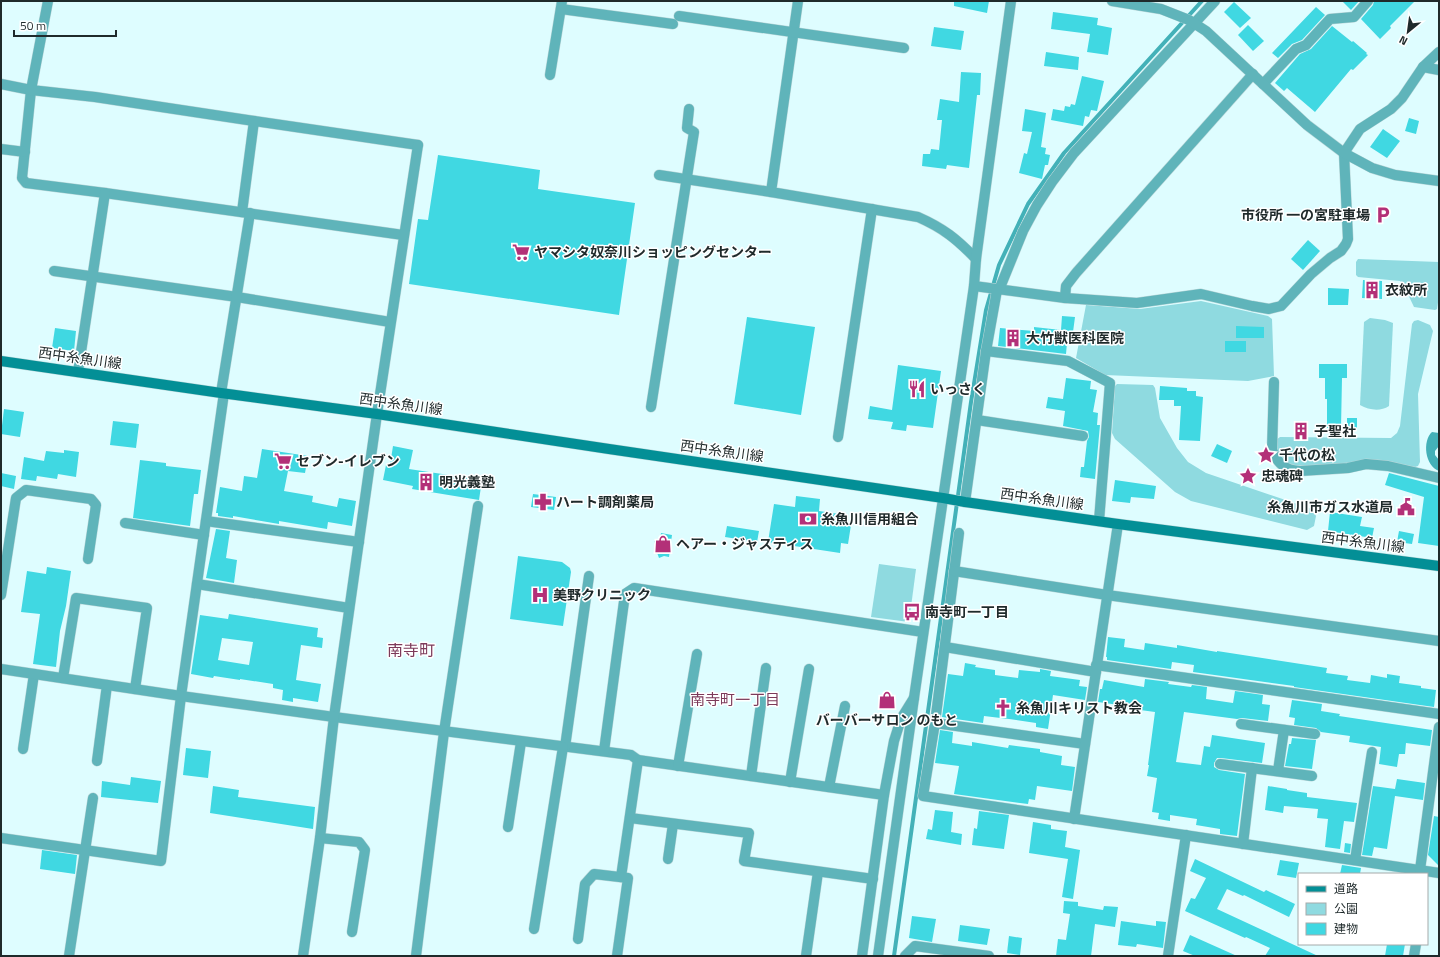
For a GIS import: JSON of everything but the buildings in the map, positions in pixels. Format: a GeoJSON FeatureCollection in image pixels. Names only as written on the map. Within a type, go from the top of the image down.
{"type":"FeatureCollection","features":[{"type":"Feature","properties":{"kind":"main road","name":"西中糸魚川線"},"geometry":{"type":"LineString","coordinates":[[1,361],[377,414],[1118,524],[1439,566]]}},
{"type":"Feature","properties":{"kind":"street"},"geometry":{"type":"LineString","coordinates":[[48,1],[32,90],[22,178],[26,183],[246,212],[403,235]]}},
{"type":"Feature","properties":{"kind":"street"},"geometry":{"type":"LineString","coordinates":[[771,192],[798,1]]}},
{"type":"Feature","properties":{"kind":"street"},"geometry":{"type":"LineString","coordinates":[[878,956],[923,632],[974,286],[976,259],[1011,1]]}},
{"type":"Feature","properties":{"kind":"street"},"geometry":{"type":"LineString","coordinates":[[1112,1],[1161,9],[1195,24],[1206,31],[1307,125],[1344,153],[1372,168],[1395,176],[1439,181]]}},
{"type":"Feature","properties":{"kind":"street"},"geometry":{"type":"LineString","coordinates":[[965,502],[986,351],[998,290],[1023,231],[1037,205],[1074,152],[1215,1]]}},
{"type":"Feature","properties":{"kind":"street"},"geometry":{"type":"LineString","coordinates":[[1263,84],[1296,49],[1306,45],[1330,19],[1354,16],[1368,1]]}},
{"type":"Feature","properties":{"kind":"street"},"geometry":{"type":"LineString","coordinates":[[550,75],[561,5],[676,20],[793,32],[904,48]]}},
{"type":"Feature","properties":{"kind":"street"},"geometry":{"type":"LineString","coordinates":[[974,286],[1065,298],[1137,303],[1201,294],[1269,309],[1281,306],[1311,274],[1340,251],[1346,244],[1348,239],[1344,153],[1360,129],[1392,109],[1402,98],[1423,67],[1439,52]]}},
{"type":"Feature","properties":{"kind":"street"},"geometry":{"type":"LineString","coordinates":[[1423,67],[1439,70]]}},
{"type":"Feature","properties":{"kind":"street"},"geometry":{"type":"LineString","coordinates":[[1065,298],[1066,286],[1076,273],[1253,74]]}},
{"type":"Feature","properties":{"kind":"street"},"geometry":{"type":"LineString","coordinates":[[1,84],[32,90],[95,97],[418,145],[390,322],[334,717],[320,838],[303,956]]}},
{"type":"Feature","properties":{"kind":"street"},"geometry":{"type":"LineString","coordinates":[[652,407],[694,132],[687,128],[689,109]]}},
{"type":"Feature","properties":{"kind":"street"},"geometry":{"type":"LineString","coordinates":[[1,838],[161,860],[181,696],[237,298],[254,121]]}},
{"type":"Feature","properties":{"kind":"street"},"geometry":{"type":"LineString","coordinates":[[1,149],[25,152]]}},
{"type":"Feature","properties":{"kind":"street"},"geometry":{"type":"LineString","coordinates":[[659,175],[918,217],[935,224],[960,242],[976,259]]}},
{"type":"Feature","properties":{"kind":"street"},"geometry":{"type":"LineString","coordinates":[[78,372],[105,193]]}},
{"type":"Feature","properties":{"kind":"street"},"geometry":{"type":"LineString","coordinates":[[838,437],[872,209]]}},
{"type":"Feature","properties":{"kind":"street"},"geometry":{"type":"LineString","coordinates":[[54,272],[237,298],[390,322]]}},
{"type":"Feature","properties":{"kind":"street"},"geometry":{"type":"LineString","coordinates":[[986,351],[1068,361],[1110,383],[1099,521]]}},
{"type":"Feature","properties":{"kind":"street"},"geometry":{"type":"LineString","coordinates":[[1274,382],[1272,450],[1282,466],[1300,471],[1348,468],[1366,464],[1388,466],[1439,478]]}},
{"type":"Feature","properties":{"kind":"street"},"geometry":{"type":"LineString","coordinates":[[977,420],[1083,436]]}},
{"type":"Feature","properties":{"kind":"street"},"geometry":{"type":"LineString","coordinates":[[1,595],[16,498],[26,490],[90,499],[96,505],[88,558]]}},
{"type":"Feature","properties":{"kind":"street"},"geometry":{"type":"LineString","coordinates":[[416,956],[444,732],[478,506]]}},
{"type":"Feature","properties":{"kind":"street"},"geometry":{"type":"LineString","coordinates":[[206,521],[359,542]]}},
{"type":"Feature","properties":{"kind":"street"},"geometry":{"type":"LineString","coordinates":[[125,523],[204,535]]}},
{"type":"Feature","properties":{"kind":"street"},"geometry":{"type":"LineString","coordinates":[[1074,819],[1118,524]]}},
{"type":"Feature","properties":{"kind":"street"},"geometry":{"type":"LineString","coordinates":[[959,533],[935,723],[923,796],[1355,860],[1424,872],[1439,873]]}},
{"type":"Feature","properties":{"kind":"street"},"geometry":{"type":"LineString","coordinates":[[954,571],[1107,595],[1439,641]]}},
{"type":"Feature","properties":{"kind":"street"},"geometry":{"type":"LineString","coordinates":[[534,930],[564,747],[589,576]]}},
{"type":"Feature","properties":{"kind":"street"},"geometry":{"type":"LineString","coordinates":[[197,584],[350,608]]}},
{"type":"Feature","properties":{"kind":"street"},"geometry":{"type":"LineString","coordinates":[[604,751],[625,594],[634,588],[923,632]]}},
{"type":"Feature","properties":{"kind":"street"},"geometry":{"type":"LineString","coordinates":[[63,678],[76,598],[147,608],[135,689]]}},
{"type":"Feature","properties":{"kind":"street"},"geometry":{"type":"LineString","coordinates":[[945,647],[1439,714]]}},
{"type":"Feature","properties":{"kind":"street"},"geometry":{"type":"LineString","coordinates":[[678,766],[697,654]]}},
{"type":"Feature","properties":{"kind":"street"},"geometry":{"type":"LineString","coordinates":[[751,776],[766,668]]}},
{"type":"Feature","properties":{"kind":"street"},"geometry":{"type":"LineString","coordinates":[[1,669],[181,696],[444,732],[604,751],[631,755],[638,760],[884,795]]}},
{"type":"Feature","properties":{"kind":"street"},"geometry":{"type":"LineString","coordinates":[[790,782],[809,669]]}},
{"type":"Feature","properties":{"kind":"street"},"geometry":{"type":"LineString","coordinates":[[23,749],[34,674]]}},
{"type":"Feature","properties":{"kind":"street"},"geometry":{"type":"LineString","coordinates":[[97,761],[107,685]]}},
{"type":"Feature","properties":{"kind":"street"},"geometry":{"type":"LineString","coordinates":[[862,956],[884,795],[894,741],[901,719],[914,698]]}},
{"type":"Feature","properties":{"kind":"street"},"geometry":{"type":"LineString","coordinates":[[830,787],[845,706]]}},
{"type":"Feature","properties":{"kind":"street"},"geometry":{"type":"LineString","coordinates":[[935,723],[1085,744]]}},
{"type":"Feature","properties":{"kind":"street"},"geometry":{"type":"LineString","coordinates":[[1241,724],[1315,734]]}},
{"type":"Feature","properties":{"kind":"street"},"geometry":{"type":"LineString","coordinates":[[1424,872],[1439,727]]}},
{"type":"Feature","properties":{"kind":"street"},"geometry":{"type":"LineString","coordinates":[[1278,772],[1284,730]]}},
{"type":"Feature","properties":{"kind":"street"},"geometry":{"type":"LineString","coordinates":[[508,827],[521,742]]}},
{"type":"Feature","properties":{"kind":"street"},"geometry":{"type":"LineString","coordinates":[[1355,860],[1372,752]]}},
{"type":"Feature","properties":{"kind":"street"},"geometry":{"type":"LineString","coordinates":[[621,877],[638,760]]}},
{"type":"Feature","properties":{"kind":"street"},"geometry":{"type":"LineString","coordinates":[[1220,764],[1312,776]]}},
{"type":"Feature","properties":{"kind":"street"},"geometry":{"type":"LineString","coordinates":[[1244,844],[1252,768]]}},
{"type":"Feature","properties":{"kind":"street"},"geometry":{"type":"LineString","coordinates":[[69,956],[93,798]]}},
{"type":"Feature","properties":{"kind":"street"},"geometry":{"type":"LineString","coordinates":[[630,818],[749,833],[744,861],[873,880]]}},
{"type":"Feature","properties":{"kind":"street"},"geometry":{"type":"LineString","coordinates":[[668,859],[673,824]]}},
{"type":"Feature","properties":{"kind":"street"},"geometry":{"type":"LineString","coordinates":[[1168,956],[1186,835]]}},
{"type":"Feature","properties":{"kind":"street"},"geometry":{"type":"LineString","coordinates":[[320,838],[359,842],[365,850],[352,932]]}},
{"type":"Feature","properties":{"kind":"street"},"geometry":{"type":"LineString","coordinates":[[806,956],[818,872]]}},
{"type":"Feature","properties":{"kind":"street"},"geometry":{"type":"LineString","coordinates":[[578,939],[585,884],[594,874],[628,878],[617,956]]}},
{"type":"Feature","properties":{"kind":"street"},"geometry":{"type":"LineString","coordinates":[[1414,956],[1416,945]]}},
{"type":"Feature","properties":{"kind":"street"},"geometry":{"type":"LineString","coordinates":[[905,956],[915,946],[989,956]]}},
{"type":"Feature","properties":{"kind":"green space"},"geometry":{"type":"Polygon","coordinates":[[[1358,259],[1439,262],[1439,296],[1437,309],[1414,307],[1400,281],[1358,277],[1356,275],[1356,262],[1358,259]]]}},
{"type":"Feature","properties":{"kind":"green space"},"geometry":{"type":"Polygon","coordinates":[[[1201,301],[1268,316],[1272,319],[1274,376],[1248,381],[1105,375],[1076,358],[1086,305],[1140,309],[1201,301]]]}},
{"type":"Feature","properties":{"kind":"green space"},"geometry":{"type":"Polygon","coordinates":[[[1370,318],[1385,320],[1393,323],[1389,406],[1378,410],[1360,405],[1364,322],[1370,318]]]}},
{"type":"Feature","properties":{"kind":"green space"},"geometry":{"type":"Polygon","coordinates":[[[1418,320],[1430,325],[1433,331],[1418,394],[1420,462],[1418,466],[1415,467],[1383,461],[1345,465],[1309,466],[1292,465],[1286,463],[1275,446],[1276,440],[1280,437],[1391,438],[1397,433],[1400,426],[1412,324],[1414,321],[1418,320]]]}},
{"type":"Feature","properties":{"kind":"green space"},"geometry":{"type":"Polygon","coordinates":[[[1117,384],[1153,385],[1155,388],[1160,418],[1177,448],[1188,462],[1206,473],[1312,509],[1316,516],[1314,526],[1307,530],[1191,501],[1175,492],[1115,439],[1112,433],[1115,386],[1117,384]]]}},
{"type":"Feature","properties":{"kind":"green space"},"geometry":{"type":"Polygon","coordinates":[[[879,564],[916,569],[909,622],[871,617],[879,564]]]}},
{"type":"Feature","properties":{"kind":"shaded area"},"geometry":{"type":"Polygon","coordinates":[[[1432,432],[1439,433],[1439,446],[1435,451],[1435,455],[1439,460],[1439,471],[1431,464],[1426,453],[1427,441],[1432,432]]]}},
{"type":"Feature","properties":{"kind":"waterway"},"geometry":{"type":"LineString","coordinates":[[894,956],[971,402],[986,310],[999,265],[1028,204],[1064,153],[1202,1]]}},
{"type":"Feature","properties":{"kind":"place","name":"市役所 一の宮駐車場"},"geometry":{"type":"Point","coordinates":[1383,215]}},
{"type":"Feature","properties":{"kind":"place","name":"ヤマシタ奴奈川ショッピングセンター"},"geometry":{"type":"Point","coordinates":[521,252]}},
{"type":"Feature","properties":{"kind":"place","name":"衣紋所"},"geometry":{"type":"Point","coordinates":[1372,290]}},
{"type":"Feature","properties":{"kind":"place","name":"大竹獣医科医院"},"geometry":{"type":"Point","coordinates":[1013,338]}},
{"type":"Feature","properties":{"kind":"place","name":"いっさく"},"geometry":{"type":"Point","coordinates":[917,389]}},
{"type":"Feature","properties":{"kind":"place","name":"子聖社"},"geometry":{"type":"Point","coordinates":[1301,431]}},
{"type":"Feature","properties":{"kind":"place","name":"千代の松"},"geometry":{"type":"Point","coordinates":[1266,455]}},
{"type":"Feature","properties":{"kind":"place","name":"セブン-イレブン"},"geometry":{"type":"Point","coordinates":[283,461]}},
{"type":"Feature","properties":{"kind":"place","name":"忠魂碑"},"geometry":{"type":"Point","coordinates":[1248,476]}},
{"type":"Feature","properties":{"kind":"place","name":"明光義塾"},"geometry":{"type":"Point","coordinates":[426,482]}},
{"type":"Feature","properties":{"kind":"place","name":"ハート調剤薬局"},"geometry":{"type":"Point","coordinates":[543,502]}},
{"type":"Feature","properties":{"kind":"place","name":"糸魚川市ガス水道局"},"geometry":{"type":"Point","coordinates":[1406,507]}},
{"type":"Feature","properties":{"kind":"place","name":"糸魚川信用組合"},"geometry":{"type":"Point","coordinates":[808,519]}},
{"type":"Feature","properties":{"kind":"place","name":"ヘアー・ジャスティス"},"geometry":{"type":"Point","coordinates":[663,544]}},
{"type":"Feature","properties":{"kind":"place","name":"美野クリニック"},"geometry":{"type":"Point","coordinates":[540,595]}},
{"type":"Feature","properties":{"kind":"place","name":"南寺町一丁目"},"geometry":{"type":"Point","coordinates":[912,612]}},
{"type":"Feature","properties":{"kind":"place","name":"バーバーサロン のもと"},"geometry":{"type":"Point","coordinates":[887,700]}},
{"type":"Feature","properties":{"kind":"place","name":"糸魚川キリスト教会"},"geometry":{"type":"Point","coordinates":[1003,708]}},
{"type":"Feature","properties":{"kind":"district","name":"南寺町"},"geometry":{"type":"Point","coordinates":[411,650]}},
{"type":"Feature","properties":{"kind":"district","name":"南寺町一丁目"},"geometry":{"type":"Point","coordinates":[735,700]}}]}
